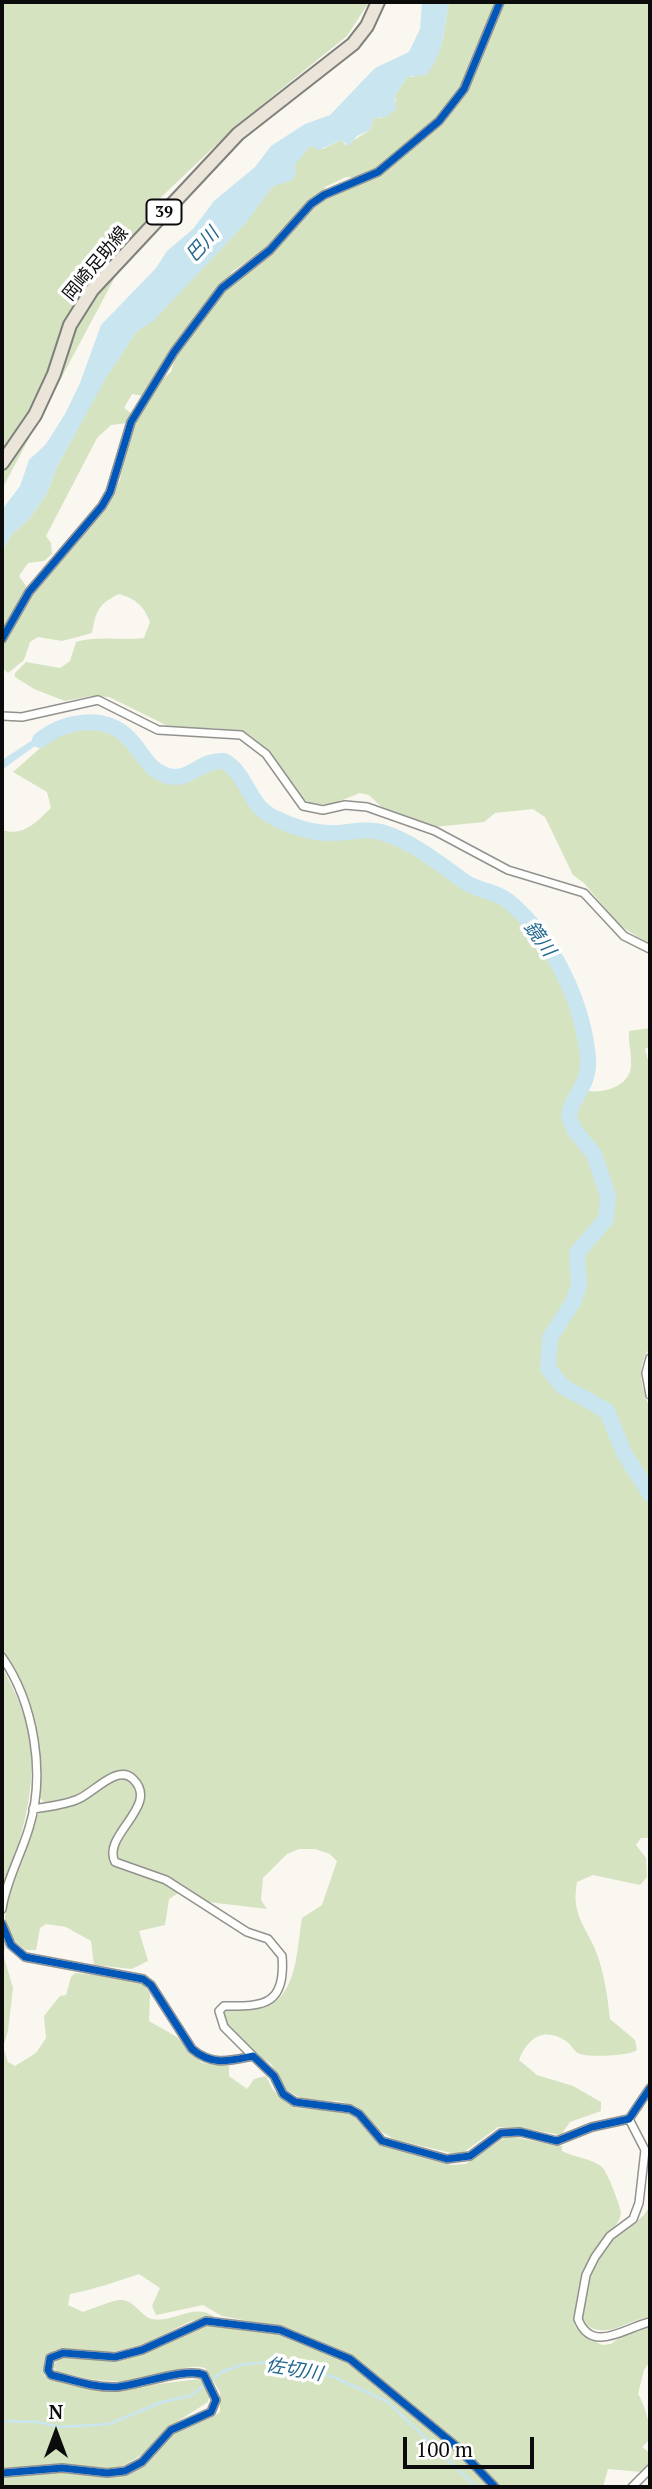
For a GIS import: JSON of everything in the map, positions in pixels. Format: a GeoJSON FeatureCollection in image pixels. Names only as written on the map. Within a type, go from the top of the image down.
{"type":"FeatureCollection","features":[{"type":"Feature","properties":{"kind":"main road","name":"岡崎足助線"},"geometry":{"type":"LineString","coordinates":[[2,463],[35,415],[54,374],[70,325],[92,290],[238,134],[354,44],[367,26],[378,2]]}},
{"type":"Feature","properties":{"kind":"street"},"geometry":{"type":"LineString","coordinates":[[2,639],[29,592],[102,506],[110,492],[131,422],[174,352],[214,299],[234,275],[270,250],[312,204],[324,195],[378,172],[439,121],[464,89],[500,2]]}},
{"type":"Feature","properties":{"kind":"street"},"geometry":{"type":"LineString","coordinates":[[2,716],[22,717],[98,700],[158,730],[241,735],[266,754],[303,806],[323,810],[345,805],[367,807],[435,831],[508,870],[584,893],[624,936],[650,949]]}},
{"type":"Feature","properties":{"kind":"street"},"geometry":{"type":"LineString","coordinates":[[650,1358],[646,1373],[650,1395]]}},
{"type":"Feature","properties":{"kind":"street"},"geometry":{"type":"LineString","coordinates":[[2,1657],[27,1712],[33,1733],[33,1808],[2,1909]]}},
{"type":"Feature","properties":{"kind":"street"},"geometry":{"type":"LineString","coordinates":[[33,1808],[76,1801],[118,1775],[127,1775],[134,1780],[139,1790],[139,1802],[115,1842],[112,1853],[116,1862],[166,1880],[247,1932],[268,1939],[282,1956],[281,1982],[272,2000],[259,2006],[223,2006],[219,2011],[224,2027],[274,2076],[288,2098],[309,2105],[350,2109],[359,2114],[382,2141],[447,2159],[470,2156],[501,2133],[520,2132],[557,2141],[592,2127],[629,2119],[650,2088]]}},
{"type":"Feature","properties":{"kind":"street"},"geometry":{"type":"LineString","coordinates":[[2,1924],[11,1945],[25,1957],[144,1979],[151,1985],[192,2049],[201,2057],[220,2062],[253,2056]]}},
{"type":"Feature","properties":{"kind":"street"},"geometry":{"type":"LineString","coordinates":[[629,2119],[645,2150],[639,2203],[633,2219],[610,2236],[595,2257],[586,2275],[578,2319],[593,2335],[608,2339],[650,2322]]}},
{"type":"Feature","properties":{"kind":"street"},"geometry":{"type":"LineString","coordinates":[[2,2473],[62,2468],[107,2473],[125,2471],[142,2462],[171,2430],[211,2412],[215,2406],[214,2394],[204,2375],[188,2372],[118,2387],[93,2386],[51,2375],[48,2364],[56,2354],[100,2358],[142,2350],[206,2321],[280,2330],[350,2359],[456,2445],[495,2487]]}},
{"type":"Feature","properties":{"kind":"street"},"geometry":{"type":"LineString","coordinates":[[632,2487],[650,2469]]}},
{"type":"Feature","properties":{"kind":"green space"},"geometry":{"type":"Polygon","coordinates":[[[2,2],[369,2],[347,36],[238,124],[154,204],[2,489],[2,2]]]}},
{"type":"Feature","properties":{"kind":"green space"},"geometry":{"type":"Polygon","coordinates":[[[449,2],[497,2],[461,87],[438,118],[377,169],[355,178],[346,177],[325,187],[323,193],[308,203],[265,249],[233,271],[171,350],[143,396],[132,394],[124,408],[132,414],[127,423],[111,425],[97,438],[46,536],[51,543],[52,554],[44,561],[28,563],[19,576],[26,586],[25,591],[2,632],[2,552],[11,535],[29,519],[47,493],[58,465],[105,378],[137,331],[157,316],[237,232],[272,187],[286,180],[298,159],[310,146],[323,149],[341,140],[346,145],[370,130],[374,118],[381,118],[396,100],[395,96],[407,77],[413,77],[433,58],[442,44],[449,2]]]}},
{"type":"Feature","properties":{"kind":"green space"},"geometry":{"type":"Polygon","coordinates":[[[504,2],[650,2],[650,945],[618,924],[584,883],[573,875],[545,817],[533,809],[495,813],[484,822],[434,827],[385,810],[369,795],[360,793],[332,804],[311,804],[301,797],[270,751],[247,733],[215,728],[172,728],[109,697],[91,696],[65,701],[34,689],[15,677],[15,673],[26,662],[60,668],[70,661],[76,642],[144,638],[150,622],[148,616],[139,604],[125,596],[119,594],[102,605],[92,633],[62,641],[38,637],[30,642],[24,660],[8,673],[2,668],[2,646],[32,593],[108,506],[120,480],[126,445],[134,422],[159,382],[171,372],[176,354],[224,290],[313,206],[385,171],[442,123],[465,90],[504,2]]]}},
{"type":"Feature","properties":{"kind":"green space"},"geometry":{"type":"Polygon","coordinates":[[[97,726],[118,733],[150,770],[180,783],[206,766],[223,765],[237,777],[255,809],[274,822],[327,836],[346,838],[373,833],[383,835],[440,864],[465,884],[507,903],[542,943],[568,992],[583,1043],[584,1067],[580,1089],[604,1091],[625,1080],[631,1066],[629,1031],[650,1028],[650,1046],[645,1049],[650,1068],[650,1347],[645,1356],[641,1378],[650,1409],[650,1838],[641,1838],[636,1845],[646,1858],[647,1877],[640,1885],[593,1875],[577,1882],[576,1895],[579,1915],[601,1967],[610,2019],[635,2040],[637,2050],[617,2055],[583,2055],[576,2052],[566,2041],[550,2035],[537,2037],[526,2046],[519,2060],[537,2075],[573,2086],[601,2102],[601,2111],[570,2122],[561,2135],[498,2127],[460,2155],[396,2140],[378,2130],[356,2106],[338,2101],[305,2100],[286,2090],[271,2064],[256,2054],[221,2017],[223,2009],[256,2009],[267,2006],[285,1991],[294,1968],[302,1918],[322,1905],[337,1861],[330,1854],[315,1849],[299,1849],[287,1854],[263,1878],[261,1900],[267,1909],[208,1902],[126,1866],[115,1857],[142,1797],[123,1772],[76,1797],[45,1803],[40,1798],[39,1759],[33,1721],[21,1685],[2,1651],[2,830],[23,830],[51,808],[47,792],[13,772],[63,728],[97,726]]]}},
{"type":"Feature","properties":{"kind":"green space"},"geometry":{"type":"Polygon","coordinates":[[[2,1666],[24,1714],[32,1764],[23,1828],[2,1889],[2,1666]]]}},
{"type":"Feature","properties":{"kind":"green space"},"geometry":{"type":"Polygon","coordinates":[[[119,1777],[130,1780],[135,1792],[135,1803],[115,1838],[111,1859],[120,1868],[158,1879],[180,1892],[169,1899],[165,1925],[139,1931],[148,1961],[132,1969],[94,1965],[91,1941],[66,1927],[46,1924],[40,1928],[36,1950],[26,1950],[9,1934],[5,1920],[18,1866],[39,1813],[119,1777]]]}},
{"type":"Feature","properties":{"kind":"green space"},"geometry":{"type":"Polygon","coordinates":[[[2,1937],[6,1945],[3,1954],[13,1988],[8,2031],[3,2047],[8,2062],[15,2066],[36,2053],[46,2038],[44,2016],[60,1996],[66,1995],[71,1977],[75,1973],[131,1979],[144,1985],[150,1994],[149,2021],[177,2037],[202,2063],[229,2066],[229,2076],[247,2089],[254,2079],[266,2076],[273,2090],[296,2108],[346,2112],[353,2115],[379,2145],[451,2165],[466,2164],[507,2136],[562,2146],[562,2151],[602,2167],[614,2190],[621,2214],[615,2227],[593,2253],[584,2273],[576,2305],[575,2326],[583,2335],[602,2345],[611,2344],[628,2331],[650,2325],[650,2361],[644,2370],[638,2394],[650,2428],[650,2438],[642,2447],[650,2453],[650,2465],[642,2472],[608,2469],[603,2487],[501,2487],[457,2441],[343,2351],[290,2329],[222,2316],[203,2305],[156,2315],[152,2306],[160,2288],[139,2274],[70,2294],[68,2305],[83,2312],[125,2300],[152,2319],[192,2312],[207,2313],[215,2317],[191,2321],[140,2346],[113,2352],[54,2350],[44,2360],[44,2375],[49,2380],[107,2390],[200,2379],[210,2394],[208,2402],[167,2428],[143,2454],[123,2466],[106,2469],[60,2464],[2,2469],[2,1937]]]}},
{"type":"Feature","properties":{"kind":"green space"},"geometry":{"type":"Polygon","coordinates":[[[650,2204],[650,2317],[608,2330],[591,2328],[583,2322],[584,2298],[590,2273],[610,2240],[641,2218],[650,2204]]]}},
{"type":"Feature","properties":{"kind":"green space"},"geometry":{"type":"Polygon","coordinates":[[[211,2325],[281,2333],[342,2359],[432,2429],[491,2487],[2,2487],[2,2477],[21,2474],[58,2472],[115,2476],[131,2473],[149,2461],[176,2431],[220,2412],[220,2392],[205,2368],[190,2367],[147,2379],[112,2381],[57,2372],[53,2366],[59,2358],[130,2358],[149,2352],[192,2330],[211,2325]]]}},
{"type":"Feature","properties":{"kind":"water","name":"巴川"},"geometry":{"type":"Polygon","coordinates":[[[422,2],[449,2],[443,40],[437,58],[426,75],[407,77],[395,96],[396,109],[386,117],[374,118],[370,130],[357,136],[349,146],[341,140],[319,150],[310,146],[295,165],[293,180],[272,187],[246,223],[152,322],[137,331],[106,378],[58,465],[47,493],[29,519],[11,535],[2,552],[2,510],[20,486],[29,460],[46,444],[65,414],[80,383],[101,325],[156,268],[167,251],[193,229],[214,201],[255,167],[271,146],[305,124],[330,115],[375,68],[409,52],[420,29],[422,2]]]}},
{"type":"Feature","properties":{"kind":"water"},"geometry":{"type":"Polygon","coordinates":[[[51,728],[56,728],[2,770],[2,760],[51,728]]]}},
{"type":"Feature","properties":{"kind":"waterway","name":"鏡川"},"geometry":{"type":"LineString","coordinates":[[40,740],[63,727],[88,722],[100,723],[123,733],[152,767],[168,776],[182,776],[208,763],[224,761],[239,774],[259,806],[275,818],[297,827],[321,832],[372,831],[395,837],[426,854],[470,885],[508,901],[538,933],[563,972],[580,1015],[588,1068],[569,1117],[575,1131],[594,1154],[608,1196],[606,1219],[577,1253],[579,1286],[573,1302],[550,1338],[548,1368],[562,1386],[607,1411],[624,1453],[650,1494]]}},
{"type":"Feature","properties":{"kind":"waterway","name":"佐切川"},"geometry":{"type":"LineString","coordinates":[[2,2421],[38,2422],[60,2427],[109,2424],[162,2402],[190,2396],[222,2372],[244,2364],[275,2362],[334,2377],[388,2402],[476,2487]]}},
{"type":"Feature","properties":{"kind":"cycle path"},"geometry":{"type":"LineString","coordinates":[[2,639],[29,592],[102,506],[110,492],[131,422],[174,352],[222,288],[270,250],[311,204],[324,195],[378,172],[439,121],[464,89],[500,2]]}},
{"type":"Feature","properties":{"kind":"cycle path"},"geometry":{"type":"LineString","coordinates":[[2,1924],[11,1945],[25,1957],[143,1979],[151,1985],[192,2049],[199,2054],[221,2061],[253,2056],[274,2076],[283,2094],[295,2102],[350,2109],[359,2114],[382,2141],[447,2159],[470,2156],[501,2133],[520,2132],[557,2141],[592,2127],[629,2119],[650,2088]]}},
{"type":"Feature","properties":{"kind":"cycle path"},"geometry":{"type":"LineString","coordinates":[[2,2473],[62,2468],[107,2473],[125,2471],[142,2462],[171,2430],[211,2412],[216,2400],[204,2375],[186,2373],[126,2386],[108,2387],[51,2375],[48,2370],[50,2358],[63,2353],[115,2357],[142,2350],[206,2321],[280,2330],[350,2359],[456,2446],[495,2487]]}}]}
